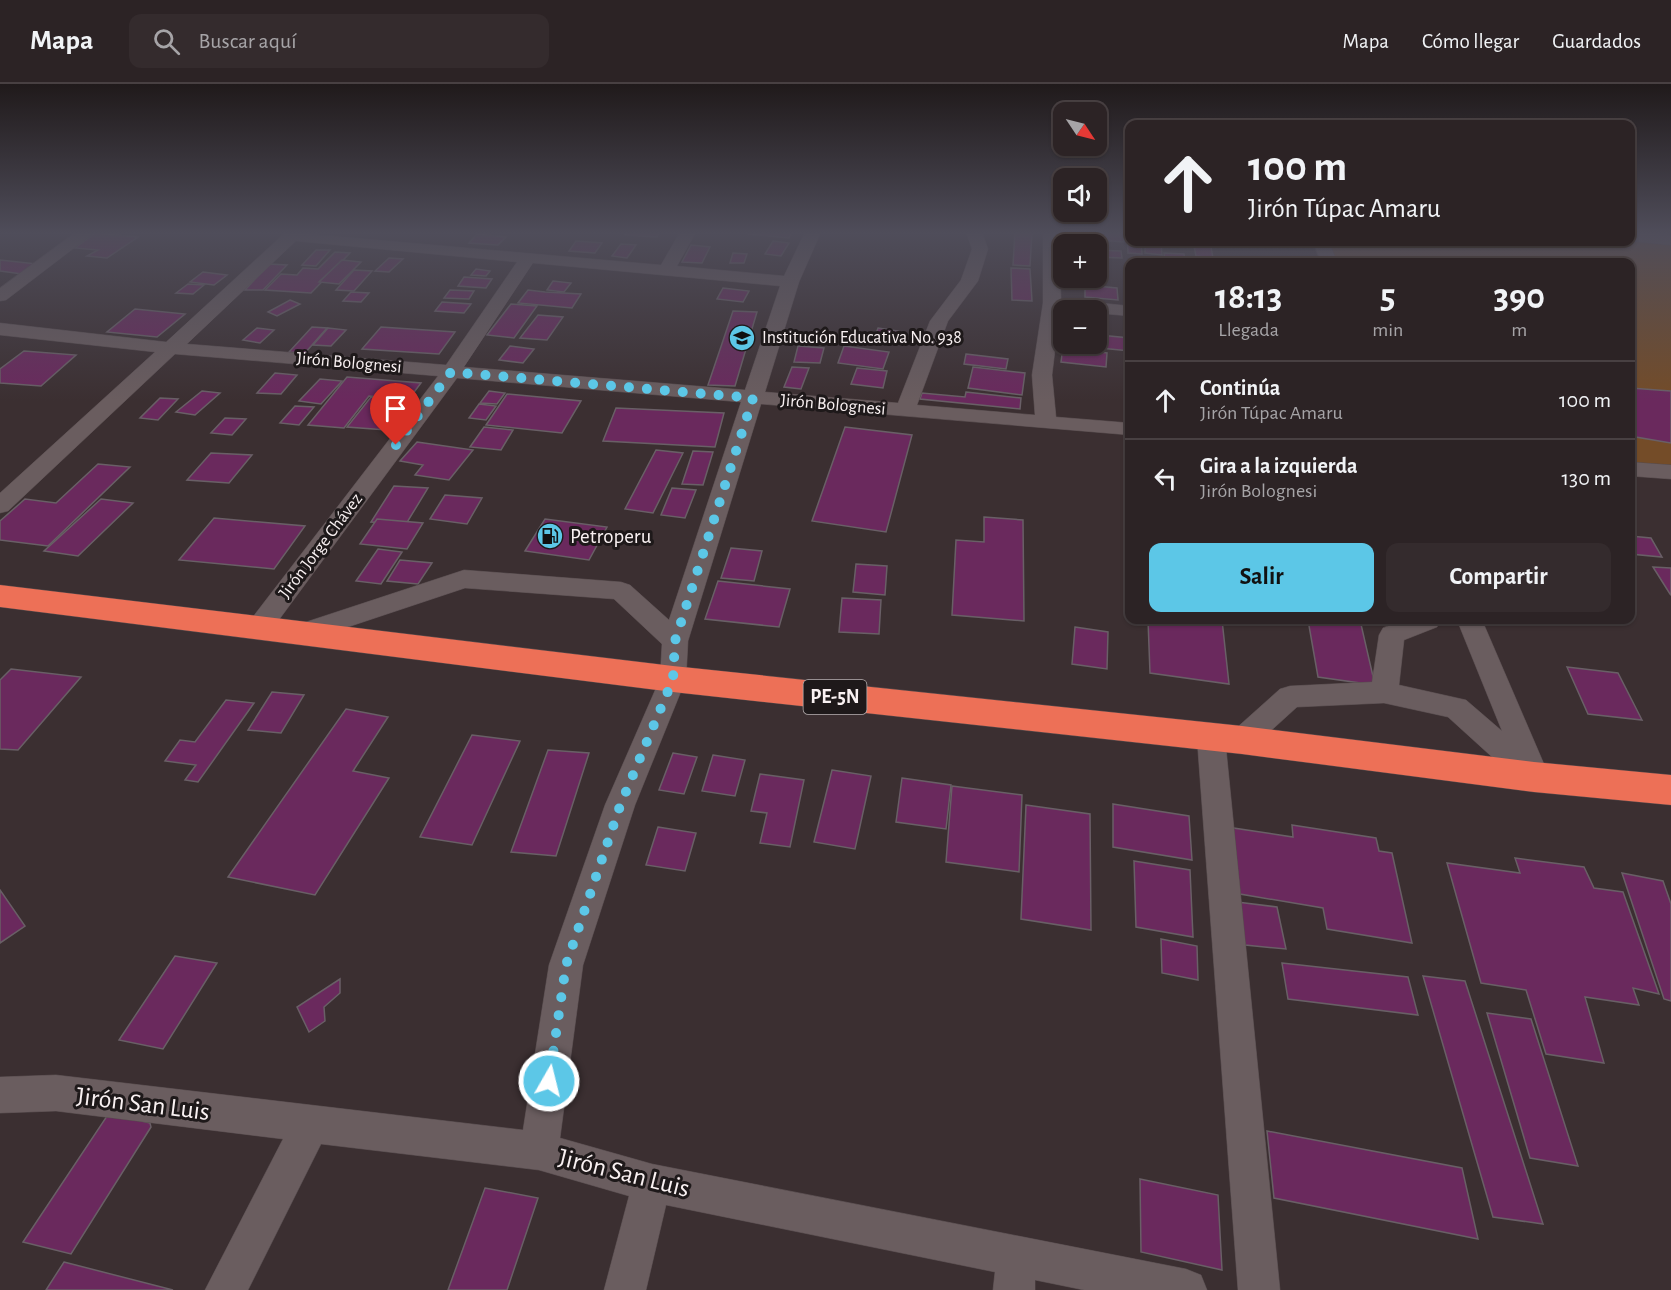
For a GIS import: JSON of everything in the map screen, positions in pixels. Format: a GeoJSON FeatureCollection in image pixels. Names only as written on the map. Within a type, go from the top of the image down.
{"type":"FeatureCollection","features":[{"type":"Feature","properties":{"kind":"highway","name":"PE-5N"},"geometry":{"type":"LineString","coordinates":[[0,596],[673,679],[1227,739],[1534,777],[1671,790]]}},
{"type":"Feature","properties":{"kind":"street"},"geometry":{"type":"LineString","coordinates":[[0,506],[236,288]]}},
{"type":"Feature","properties":{"kind":"street","name":"Jirón Jorge Chávez"},"geometry":{"type":"LineString","coordinates":[[258,629],[451,372],[508,288]]}},
{"type":"Feature","properties":{"kind":"street"},"geometry":{"type":"LineString","coordinates":[[539,1151],[566,965],[620,806],[673,679],[675,641],[788,288]]}},
{"type":"Feature","properties":{"kind":"street"},"geometry":{"type":"LineString","coordinates":[[905,411],[939,321],[964,288]]}},
{"type":"Feature","properties":{"kind":"street"},"geometry":{"type":"LineString","coordinates":[[1046,422],[1042,375],[1052,303],[1052,288]]}},
{"type":"Feature","properties":{"kind":"street"},"geometry":{"type":"LineString","coordinates":[[1052,303],[1125,310]]}},
{"type":"Feature","properties":{"kind":"street","name":"Jirón Bolognesi"},"geometry":{"type":"LineString","coordinates":[[0,329],[172,348],[1125,429]]}},
{"type":"Feature","properties":{"kind":"street"},"geometry":{"type":"LineString","coordinates":[[1635,469],[1671,472]]}},
{"type":"Feature","properties":{"kind":"street"},"geometry":{"type":"LineString","coordinates":[[306,632],[464,579],[621,591],[675,641]]}},
{"type":"Feature","properties":{"kind":"street"},"geometry":{"type":"LineString","coordinates":[[1384,692],[1392,635],[1418,624]]}},
{"type":"Feature","properties":{"kind":"street"},"geometry":{"type":"LineString","coordinates":[[1472,624],[1534,777]]}},
{"type":"Feature","properties":{"kind":"street"},"geometry":{"type":"LineString","coordinates":[[1259,1290],[1227,739],[1290,697],[1384,692],[1456,708],[1534,777]]}},
{"type":"Feature","properties":{"kind":"street","name":"Jirón San Luis"},"geometry":{"type":"LineString","coordinates":[[0,1095],[56,1094],[539,1151],[652,1183],[1015,1273],[1186,1290]]}},
{"type":"Feature","properties":{"kind":"street"},"geometry":{"type":"LineString","coordinates":[[226,1290],[311,1124]]}},
{"type":"Feature","properties":{"kind":"street"},"geometry":{"type":"LineString","coordinates":[[625,1290],[652,1183]]}},
{"type":"Feature","properties":{"kind":"shaded area"},"geometry":{"type":"Polygon","coordinates":[[[1635,288],[1671,288],[1671,474],[1635,471],[1635,288]]]}},
{"type":"Feature","properties":{"kind":"building"},"geometry":{"type":"Polygon","coordinates":[[[182,288],[200,288],[193,294],[176,293],[182,288]]]}},
{"type":"Feature","properties":{"kind":"building"},"geometry":{"type":"Polygon","coordinates":[[[247,288],[265,288],[263,290],[245,290],[247,288]]]}},
{"type":"Feature","properties":{"kind":"building"},"geometry":{"type":"Polygon","coordinates":[[[267,288],[316,288],[311,293],[265,290],[267,288]]]}},
{"type":"Feature","properties":{"kind":"building"},"geometry":{"type":"Polygon","coordinates":[[[338,288],[356,288],[354,291],[336,290],[338,288]]]}},
{"type":"Feature","properties":{"kind":"building"},"geometry":{"type":"Polygon","coordinates":[[[548,288],[567,288],[564,292],[547,290],[548,288]]]}},
{"type":"Feature","properties":{"kind":"building"},"geometry":{"type":"Polygon","coordinates":[[[723,288],[749,291],[743,302],[717,299],[723,288]]]}},
{"type":"Feature","properties":{"kind":"building"},"geometry":{"type":"Polygon","coordinates":[[[1012,288],[1031,288],[1032,301],[1012,300],[1012,288]]]}},
{"type":"Feature","properties":{"kind":"building"},"geometry":{"type":"Polygon","coordinates":[[[1085,288],[1117,288],[1118,300],[1085,297],[1085,288]]]}},
{"type":"Feature","properties":{"kind":"building"},"geometry":{"type":"Polygon","coordinates":[[[450,290],[474,291],[469,299],[444,298],[450,290]]]}},
{"type":"Feature","properties":{"kind":"building"},"geometry":{"type":"Polygon","coordinates":[[[528,290],[581,294],[572,308],[518,303],[528,290]]]}},
{"type":"Feature","properties":{"kind":"building"},"geometry":{"type":"Polygon","coordinates":[[[351,292],[369,293],[361,302],[343,301],[351,292]]]}},
{"type":"Feature","properties":{"kind":"building"},"geometry":{"type":"Polygon","coordinates":[[[290,300],[300,304],[277,316],[268,312],[290,300]]]}},
{"type":"Feature","properties":{"kind":"building"},"geometry":{"type":"Polygon","coordinates":[[[442,302],[471,304],[464,313],[435,311],[442,302]]]}},
{"type":"Feature","properties":{"kind":"building"},"geometry":{"type":"Polygon","coordinates":[[[511,304],[537,306],[514,338],[487,335],[511,304]]]}},
{"type":"Feature","properties":{"kind":"building"},"geometry":{"type":"Polygon","coordinates":[[[135,309],[185,314],[157,337],[107,332],[135,309]]]}},
{"type":"Feature","properties":{"kind":"building"},"geometry":{"type":"Polygon","coordinates":[[[733,311],[757,312],[735,386],[708,385],[733,311]]]}},
{"type":"Feature","properties":{"kind":"building"},"geometry":{"type":"Polygon","coordinates":[[[538,315],[563,317],[547,340],[520,338],[538,315]]]}},
{"type":"Feature","properties":{"kind":"building"},"geometry":{"type":"Polygon","coordinates":[[[312,327],[327,328],[305,353],[289,352],[312,327]]]}},
{"type":"Feature","properties":{"kind":"building"},"geometry":{"type":"Polygon","coordinates":[[[381,327],[455,332],[439,354],[362,349],[381,327]]]}},
{"type":"Feature","properties":{"kind":"building"},"geometry":{"type":"Polygon","coordinates":[[[257,328],[274,330],[260,343],[243,340],[257,328]]]}},
{"type":"Feature","properties":{"kind":"building"},"geometry":{"type":"Polygon","coordinates":[[[328,328],[346,330],[331,346],[313,345],[328,328]]]}},
{"type":"Feature","properties":{"kind":"building"},"geometry":{"type":"Polygon","coordinates":[[[878,328],[898,331],[894,344],[873,342],[878,328]]]}},
{"type":"Feature","properties":{"kind":"building"},"geometry":{"type":"Polygon","coordinates":[[[1107,336],[1125,338],[1125,350],[1107,349],[1107,336]]]}},
{"type":"Feature","properties":{"kind":"building"},"geometry":{"type":"Polygon","coordinates":[[[510,346],[534,349],[523,363],[499,360],[510,346]]]}},
{"type":"Feature","properties":{"kind":"building"},"geometry":{"type":"Polygon","coordinates":[[[798,346],[824,348],[820,363],[794,362],[798,346]]]}},
{"type":"Feature","properties":{"kind":"building"},"geometry":{"type":"Polygon","coordinates":[[[844,346],[889,352],[883,369],[838,363],[844,346]]]}},
{"type":"Feature","properties":{"kind":"building"},"geometry":{"type":"Polygon","coordinates":[[[24,351],[76,355],[41,386],[0,383],[0,369],[24,351]]]}},
{"type":"Feature","properties":{"kind":"building"},"geometry":{"type":"Polygon","coordinates":[[[966,354],[1008,359],[1006,369],[964,364],[966,354]]]}},
{"type":"Feature","properties":{"kind":"building"},"geometry":{"type":"Polygon","coordinates":[[[1062,354],[1107,354],[1106,367],[1061,362],[1062,354]]]}},
{"type":"Feature","properties":{"kind":"building"},"geometry":{"type":"Polygon","coordinates":[[[792,367],[809,368],[801,389],[784,387],[792,367]]]}},
{"type":"Feature","properties":{"kind":"building"},"geometry":{"type":"Polygon","coordinates":[[[973,367],[1025,373],[1022,395],[968,388],[973,367]]]}},
{"type":"Feature","properties":{"kind":"building"},"geometry":{"type":"Polygon","coordinates":[[[857,368],[887,371],[883,388],[851,384],[857,368]]]}},
{"type":"Feature","properties":{"kind":"building"},"geometry":{"type":"Polygon","coordinates":[[[275,373],[297,375],[281,394],[257,393],[275,373]]]}},
{"type":"Feature","properties":{"kind":"building"},"geometry":{"type":"Polygon","coordinates":[[[347,377],[421,383],[409,399],[369,396],[344,428],[308,425],[347,377]]]}},
{"type":"Feature","properties":{"kind":"building"},"geometry":{"type":"Polygon","coordinates":[[[320,379],[342,381],[321,404],[299,401],[320,379]]]}},
{"type":"Feature","properties":{"kind":"building"},"geometry":{"type":"Polygon","coordinates":[[[1635,388],[1671,391],[1671,443],[1635,437],[1635,388]]]}},
{"type":"Feature","properties":{"kind":"building"},"geometry":{"type":"Polygon","coordinates":[[[202,391],[220,393],[195,415],[176,412],[202,391]]]}},
{"type":"Feature","properties":{"kind":"building"},"geometry":{"type":"Polygon","coordinates":[[[489,391],[505,393],[497,404],[480,403],[489,391]]]}},
{"type":"Feature","properties":{"kind":"building"},"geometry":{"type":"Polygon","coordinates":[[[966,392],[1021,398],[1020,409],[920,399],[922,393],[965,397],[966,392]]]}},
{"type":"Feature","properties":{"kind":"building"},"geometry":{"type":"Polygon","coordinates":[[[507,394],[581,401],[562,433],[486,425],[507,394]]]}},
{"type":"Feature","properties":{"kind":"building"},"geometry":{"type":"Polygon","coordinates":[[[371,397],[409,399],[387,430],[347,427],[371,397]]]}},
{"type":"Feature","properties":{"kind":"building"},"geometry":{"type":"Polygon","coordinates":[[[160,398],[178,399],[158,420],[140,418],[160,398]]]}},
{"type":"Feature","properties":{"kind":"building"},"geometry":{"type":"Polygon","coordinates":[[[479,404],[496,406],[486,420],[469,418],[479,404]]]}},
{"type":"Feature","properties":{"kind":"building"},"geometry":{"type":"Polygon","coordinates":[[[295,406],[314,407],[299,425],[280,423],[295,406]]]}},
{"type":"Feature","properties":{"kind":"building"},"geometry":{"type":"Polygon","coordinates":[[[616,408],[724,413],[715,447],[603,441],[616,408]]]}},
{"type":"Feature","properties":{"kind":"building"},"geometry":{"type":"Polygon","coordinates":[[[225,418],[246,419],[232,435],[211,433],[225,418]]]}},
{"type":"Feature","properties":{"kind":"building"},"geometry":{"type":"Polygon","coordinates":[[[484,427],[513,430],[501,450],[470,447],[484,427]]]}},
{"type":"Feature","properties":{"kind":"building"},"geometry":{"type":"Polygon","coordinates":[[[845,427],[912,435],[886,532],[812,521],[845,427]]]}},
{"type":"Feature","properties":{"kind":"building"},"geometry":{"type":"Polygon","coordinates":[[[417,442],[473,450],[449,480],[415,475],[423,465],[400,461],[417,442]]]}},
{"type":"Feature","properties":{"kind":"building"},"geometry":{"type":"Polygon","coordinates":[[[656,450],[683,453],[653,513],[625,509],[656,450]]]}},
{"type":"Feature","properties":{"kind":"building"},"geometry":{"type":"Polygon","coordinates":[[[693,451],[713,452],[703,485],[682,484],[693,451]]]}},
{"type":"Feature","properties":{"kind":"building"},"geometry":{"type":"Polygon","coordinates":[[[211,453],[252,455],[229,483],[187,480],[211,453]]]}},
{"type":"Feature","properties":{"kind":"building"},"geometry":{"type":"Polygon","coordinates":[[[98,464],[130,467],[48,546],[0,540],[0,521],[25,499],[56,503],[98,464]]]}},
{"type":"Feature","properties":{"kind":"building"},"geometry":{"type":"Polygon","coordinates":[[[394,486],[428,488],[406,524],[371,522],[394,486]]]}},
{"type":"Feature","properties":{"kind":"building"},"geometry":{"type":"Polygon","coordinates":[[[672,488],[696,490],[685,518],[661,515],[672,488]]]}},
{"type":"Feature","properties":{"kind":"building"},"geometry":{"type":"Polygon","coordinates":[[[445,495],[482,498],[467,524],[430,519],[445,495]]]}},
{"type":"Feature","properties":{"kind":"building"},"geometry":{"type":"Polygon","coordinates":[[[101,499],[133,503],[78,556],[44,551],[101,499]]]}},
{"type":"Feature","properties":{"kind":"building"},"geometry":{"type":"Polygon","coordinates":[[[984,517],[1023,520],[1024,621],[952,615],[956,540],[984,542],[984,517]]]}},
{"type":"Feature","properties":{"kind":"building"},"geometry":{"type":"Polygon","coordinates":[[[214,518],[305,526],[274,569],[179,560],[214,518]]]}},
{"type":"Feature","properties":{"kind":"building"},"geometry":{"type":"Polygon","coordinates":[[[377,519],[423,523],[407,549],[360,544],[377,519]]]}},
{"type":"Feature","properties":{"kind":"building"},"geometry":{"type":"Polygon","coordinates":[[[545,519],[607,527],[589,560],[525,551],[545,519]]]}},
{"type":"Feature","properties":{"kind":"building"},"geometry":{"type":"Polygon","coordinates":[[[1635,536],[1651,538],[1662,557],[1635,554],[1635,536]]]}},
{"type":"Feature","properties":{"kind":"building"},"geometry":{"type":"Polygon","coordinates":[[[731,548],[762,551],[754,581],[721,578],[731,548]]]}},
{"type":"Feature","properties":{"kind":"building"},"geometry":{"type":"Polygon","coordinates":[[[378,549],[402,552],[381,584],[356,581],[378,549]]]}},
{"type":"Feature","properties":{"kind":"building"},"geometry":{"type":"Polygon","coordinates":[[[400,560],[432,563],[418,584],[387,581],[400,560]]]}},
{"type":"Feature","properties":{"kind":"building"},"geometry":{"type":"Polygon","coordinates":[[[856,564],[887,566],[885,595],[853,592],[856,564]]]}},
{"type":"Feature","properties":{"kind":"building"},"geometry":{"type":"Polygon","coordinates":[[[1653,567],[1671,568],[1671,595],[1670,594],[1653,567]]]}},
{"type":"Feature","properties":{"kind":"building"},"geometry":{"type":"Polygon","coordinates":[[[718,581],[790,589],[779,627],[705,619],[718,581]]]}},
{"type":"Feature","properties":{"kind":"building"},"geometry":{"type":"Polygon","coordinates":[[[842,598],[881,600],[879,634],[839,632],[842,598]]]}},
{"type":"Feature","properties":{"kind":"building"},"geometry":{"type":"Polygon","coordinates":[[[1148,624],[1222,624],[1229,684],[1150,673],[1148,624]]]}},
{"type":"Feature","properties":{"kind":"building"},"geometry":{"type":"Polygon","coordinates":[[[1309,624],[1361,624],[1375,685],[1318,677],[1309,624]]]}},
{"type":"Feature","properties":{"kind":"building"},"geometry":{"type":"Polygon","coordinates":[[[1075,627],[1108,632],[1107,669],[1072,664],[1075,627]]]}},
{"type":"Feature","properties":{"kind":"building"},"geometry":{"type":"Polygon","coordinates":[[[1567,667],[1618,673],[1642,720],[1588,714],[1567,667]]]}},
{"type":"Feature","properties":{"kind":"building"},"geometry":{"type":"Polygon","coordinates":[[[11,669],[81,677],[18,750],[0,749],[0,680],[11,669]]]}},
{"type":"Feature","properties":{"kind":"building"},"geometry":{"type":"Polygon","coordinates":[[[272,692],[304,695],[281,733],[248,730],[272,692]]]}},
{"type":"Feature","properties":{"kind":"building"},"geometry":{"type":"Polygon","coordinates":[[[226,700],[254,703],[198,782],[185,780],[196,765],[165,761],[180,740],[195,742],[226,700]]]}},
{"type":"Feature","properties":{"kind":"building"},"geometry":{"type":"Polygon","coordinates":[[[346,709],[388,717],[353,771],[389,778],[315,895],[228,877],[346,709]]]}},
{"type":"Feature","properties":{"kind":"building"},"geometry":{"type":"Polygon","coordinates":[[[472,735],[520,741],[472,845],[420,837],[472,735]]]}},
{"type":"Feature","properties":{"kind":"building"},"geometry":{"type":"Polygon","coordinates":[[[548,750],[589,753],[556,856],[511,852],[548,750]]]}},
{"type":"Feature","properties":{"kind":"building"},"geometry":{"type":"Polygon","coordinates":[[[673,753],[697,757],[684,794],[659,790],[673,753]]]}},
{"type":"Feature","properties":{"kind":"building"},"geometry":{"type":"Polygon","coordinates":[[[713,755],[745,760],[735,796],[702,791],[713,755]]]}},
{"type":"Feature","properties":{"kind":"building"},"geometry":{"type":"Polygon","coordinates":[[[832,770],[871,776],[855,849],[814,842],[832,770]]]}},
{"type":"Feature","properties":{"kind":"building"},"geometry":{"type":"Polygon","coordinates":[[[760,774],[804,780],[790,847],[760,843],[767,813],[751,811],[760,774]]]}},
{"type":"Feature","properties":{"kind":"building"},"geometry":{"type":"Polygon","coordinates":[[[902,778],[951,785],[946,829],[896,822],[902,778]]]}},
{"type":"Feature","properties":{"kind":"building"},"geometry":{"type":"Polygon","coordinates":[[[952,786],[1022,795],[1019,872],[946,862],[952,786]]]}},
{"type":"Feature","properties":{"kind":"building"},"geometry":{"type":"Polygon","coordinates":[[[1113,804],[1189,816],[1192,860],[1113,847],[1113,804]]]}},
{"type":"Feature","properties":{"kind":"building"},"geometry":{"type":"Polygon","coordinates":[[[1026,805],[1090,814],[1091,930],[1021,919],[1026,805]]]}},
{"type":"Feature","properties":{"kind":"building"},"geometry":{"type":"Polygon","coordinates":[[[1292,825],[1376,838],[1379,851],[1392,853],[1412,943],[1327,929],[1323,908],[1240,894],[1233,828],[1293,837],[1292,825]]]}},
{"type":"Feature","properties":{"kind":"building"},"geometry":{"type":"Polygon","coordinates":[[[658,827],[696,833],[685,871],[646,865],[658,827]]]}},
{"type":"Feature","properties":{"kind":"building"},"geometry":{"type":"Polygon","coordinates":[[[1515,858],[1584,867],[1594,888],[1623,892],[1659,994],[1633,988],[1639,1005],[1585,997],[1604,1063],[1546,1054],[1526,990],[1481,983],[1447,863],[1520,873],[1515,858]]]}},
{"type":"Feature","properties":{"kind":"building"},"geometry":{"type":"Polygon","coordinates":[[[1134,861],[1190,870],[1193,937],[1136,927],[1134,861]]]}},
{"type":"Feature","properties":{"kind":"building"},"geometry":{"type":"Polygon","coordinates":[[[1622,873],[1663,881],[1671,904],[1671,1001],[1664,999],[1622,873]]]}},
{"type":"Feature","properties":{"kind":"building"},"geometry":{"type":"Polygon","coordinates":[[[0,890],[25,926],[0,943],[0,890]]]}},
{"type":"Feature","properties":{"kind":"building"},"geometry":{"type":"Polygon","coordinates":[[[1237,902],[1277,907],[1286,949],[1245,945],[1237,902]]]}},
{"type":"Feature","properties":{"kind":"building"},"geometry":{"type":"Polygon","coordinates":[[[1161,939],[1197,946],[1198,980],[1162,973],[1161,939]]]}},
{"type":"Feature","properties":{"kind":"building"},"geometry":{"type":"Polygon","coordinates":[[[175,956],[217,963],[163,1049],[119,1040],[175,956]]]}},
{"type":"Feature","properties":{"kind":"building"},"geometry":{"type":"Polygon","coordinates":[[[1282,963],[1408,977],[1418,1015],[1288,999],[1282,963]]]}},
{"type":"Feature","properties":{"kind":"building"},"geometry":{"type":"Polygon","coordinates":[[[1423,976],[1465,981],[1543,1224],[1493,1217],[1423,976]]]}},
{"type":"Feature","properties":{"kind":"building"},"geometry":{"type":"Polygon","coordinates":[[[340,979],[340,993],[324,1007],[325,1021],[309,1032],[297,1007],[340,979]]]}},
{"type":"Feature","properties":{"kind":"building"},"geometry":{"type":"Polygon","coordinates":[[[1487,1013],[1531,1019],[1578,1166],[1530,1158],[1487,1013]]]}},
{"type":"Feature","properties":{"kind":"building"},"geometry":{"type":"Polygon","coordinates":[[[109,1113],[150,1123],[151,1127],[71,1254],[23,1242],[109,1113]]]}},
{"type":"Feature","properties":{"kind":"building"},"geometry":{"type":"Polygon","coordinates":[[[1267,1131],[1462,1168],[1478,1239],[1274,1198],[1267,1131]]]}},
{"type":"Feature","properties":{"kind":"building"},"geometry":{"type":"Polygon","coordinates":[[[1140,1179],[1218,1195],[1222,1270],[1141,1252],[1140,1179]]]}},
{"type":"Feature","properties":{"kind":"building"},"geometry":{"type":"Polygon","coordinates":[[[485,1188],[538,1198],[507,1290],[448,1290],[485,1188]]]}},
{"type":"Feature","properties":{"kind":"building"},"geometry":{"type":"Polygon","coordinates":[[[64,1262],[173,1290],[46,1290],[64,1262]]]}},
{"type":"Feature","properties":{"kind":"place","name":"Institución Educativa No. 938"},"geometry":{"type":"Point","coordinates":[742,338]}},
{"type":"Feature","properties":{"kind":"place","name":"Petroperu"},"geometry":{"type":"Point","coordinates":[550,536]}},
{"type":"Feature","properties":{"kind":"route"},"geometry":{"type":"LineString","coordinates":[[396,445],[451,372],[753,398],[675,641],[673,679],[620,806],[566,965],[549,1081]]}}]}
